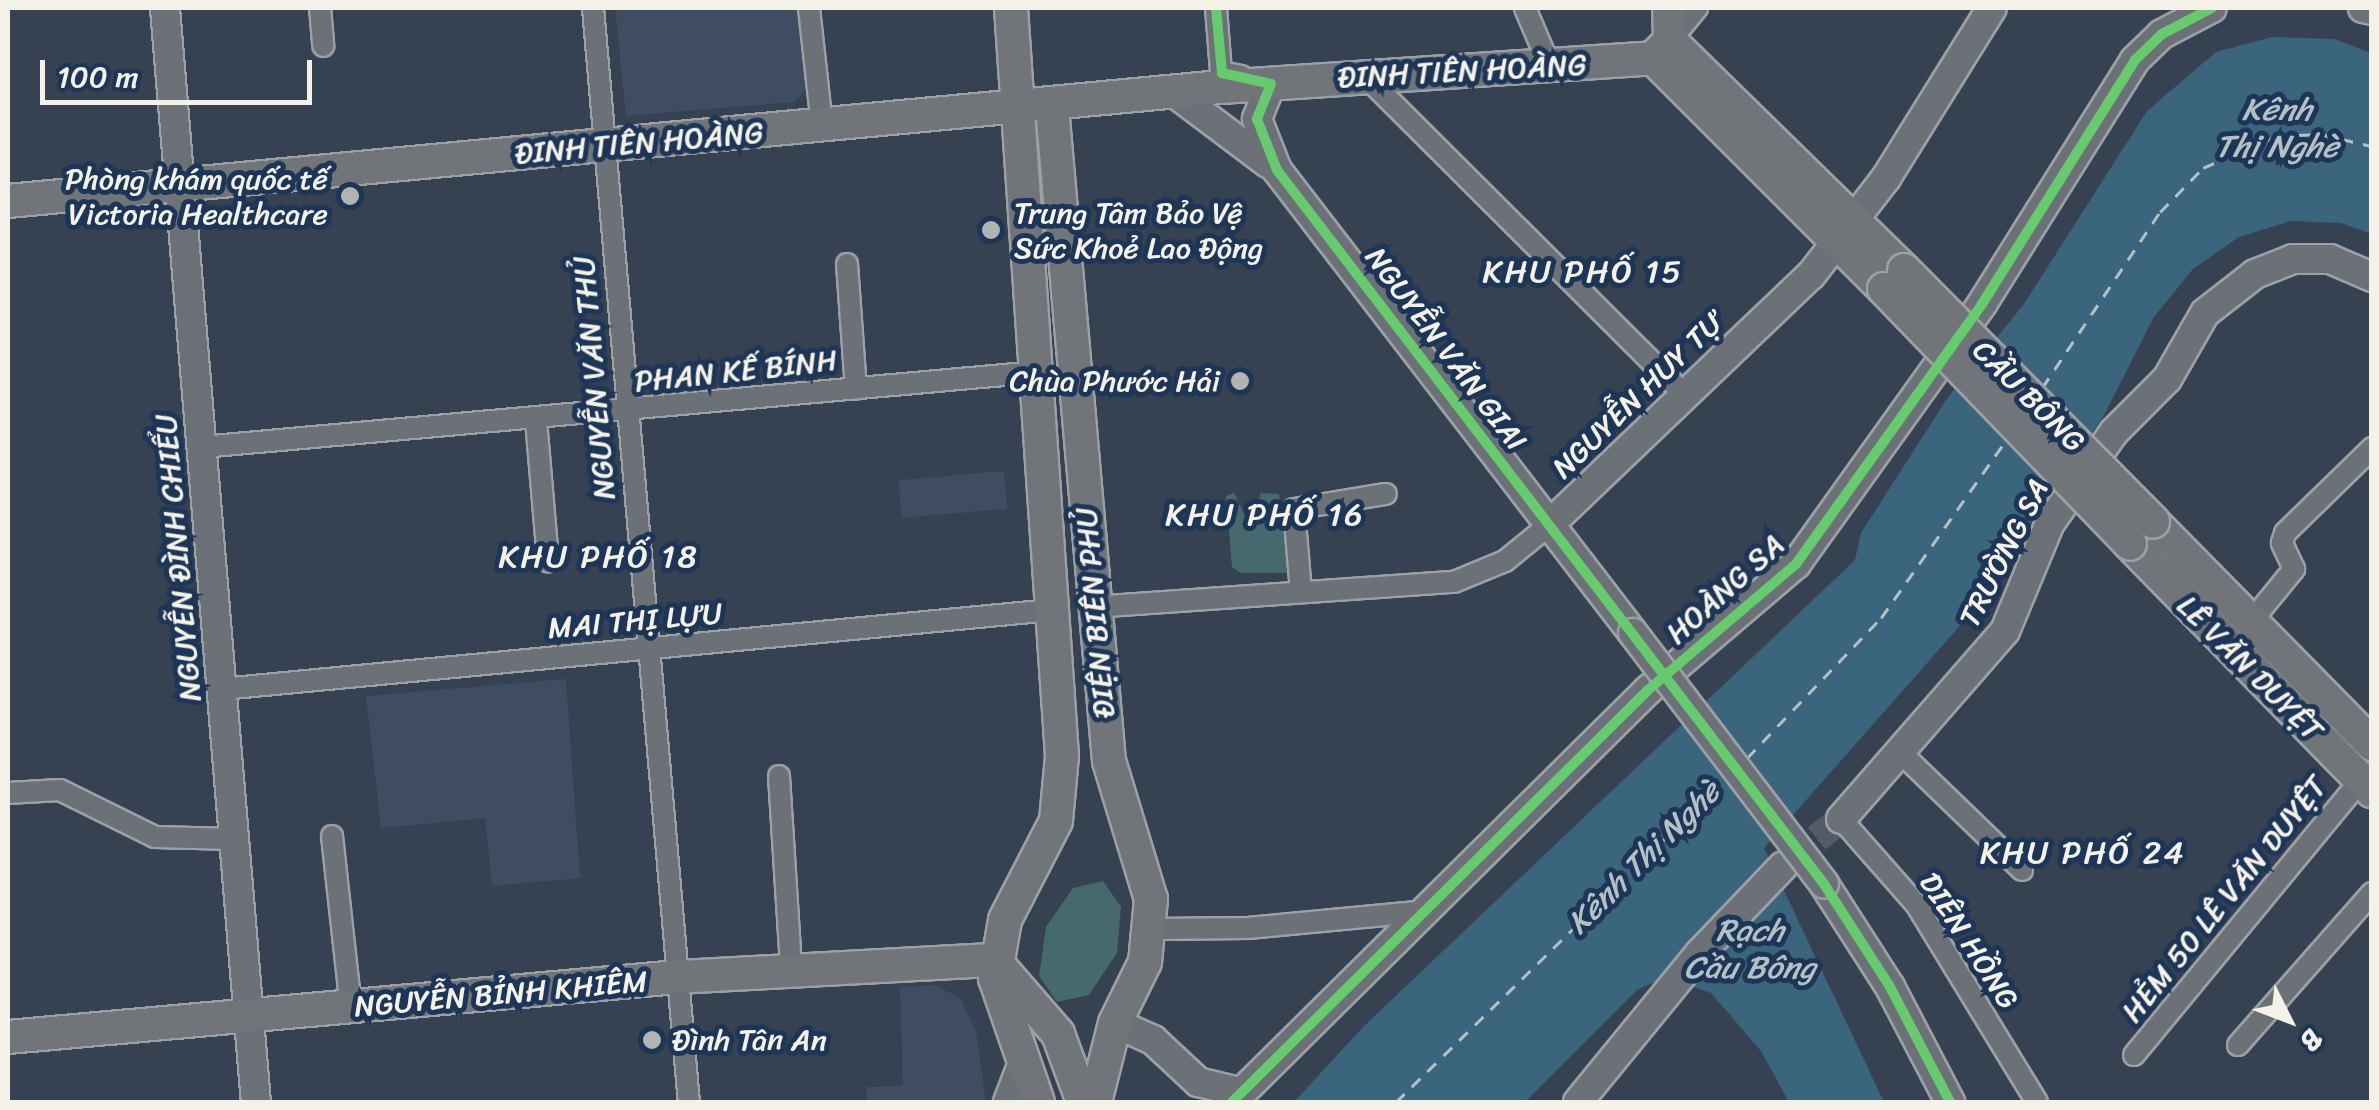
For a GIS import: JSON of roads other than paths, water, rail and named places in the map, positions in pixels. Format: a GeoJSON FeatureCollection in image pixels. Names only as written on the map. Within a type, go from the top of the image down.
{"type":"FeatureCollection","features":[{"type":"Feature","properties":{"kind":"main road","name":"ÐIỆN BIÊN PHỦ"},"geometry":{"type":"LineString","coordinates":[[994,960],[1005,920],[1043,856],[1060,802],[1052,610],[1010,8]]}},
{"type":"Feature","properties":{"kind":"main road"},"geometry":{"type":"LineString","coordinates":[[1669,8],[1662,49],[1843,230]]}},
{"type":"Feature","properties":{"kind":"main road","name":"ĐINH TIÊN HOÀNG"},"geometry":{"type":"LineString","coordinates":[[8,201],[1271,84],[1550,67],[1662,49]]}},
{"type":"Feature","properties":{"kind":"main road","name":"ÐIỆN BIÊN PHỦ"},"geometry":{"type":"LineString","coordinates":[[1052,107],[1093,607],[1112,784],[1149,885],[1151,928],[1140,978],[1115,1023],[1095,1102]]}},
{"type":"Feature","properties":{"kind":"main road"},"geometry":{"type":"LineString","coordinates":[[1023,176],[1040,167],[1060,172]]}},
{"type":"Feature","properties":{"kind":"main road","name":"CẦU BÔNG"},"geometry":{"type":"LineString","coordinates":[[1843,230],[2142,533]]}},
{"type":"Feature","properties":{"kind":"main road","name":"LÊ VĂN DUYỆT"},"geometry":{"type":"LineString","coordinates":[[2142,533],[2250,623],[2372,744]]}},
{"type":"Feature","properties":{"kind":"main road","name":"LÊ VĂN DUYỆT"},"geometry":{"type":"LineString","coordinates":[[2142,533],[2366,785]]}},
{"type":"Feature","properties":{"kind":"main road"},"geometry":{"type":"LineString","coordinates":[[994,960],[1058,1034],[1083,1102]]}},
{"type":"Feature","properties":{"kind":"main road"},"geometry":{"type":"LineString","coordinates":[[994,960],[1001,1009],[1038,1102]]}},
{"type":"Feature","properties":{"kind":"main road","name":"NGUYỄN BỈNH KHIÊM"},"geometry":{"type":"LineString","coordinates":[[8,1037],[678,977],[994,960]]}},
{"type":"Feature","properties":{"kind":"main road"},"geometry":{"type":"LineString","coordinates":[[1058,1034],[1063,1102]]}},
{"type":"Feature","properties":{"kind":"street","name":"NGUYỄN ĐÌNH CHIỂU"},"geometry":{"type":"LineString","coordinates":[[165,8],[256,1102]]}},
{"type":"Feature","properties":{"kind":"street"},"geometry":{"type":"LineString","coordinates":[[320,8],[324,46]]}},
{"type":"Feature","properties":{"kind":"street","name":"NGUYỄN VĂN THỦ"},"geometry":{"type":"LineString","coordinates":[[593,8],[689,1102]]}},
{"type":"Feature","properties":{"kind":"street"},"geometry":{"type":"LineString","coordinates":[[808,8],[822,126]]}},
{"type":"Feature","properties":{"kind":"street","name":"ĐINH TIÊN HOÀNG"},"geometry":{"type":"LineString","coordinates":[[1216,8],[1221,72],[1228,77],[1271,84]]}},
{"type":"Feature","properties":{"kind":"street"},"geometry":{"type":"LineString","coordinates":[[1525,8],[1550,67]]}},
{"type":"Feature","properties":{"kind":"street"},"geometry":{"type":"LineString","coordinates":[[1662,49],[1697,8]]}},
{"type":"Feature","properties":{"kind":"street","name":"NGUYỄN HUY TỰ"},"geometry":{"type":"LineString","coordinates":[[1549,525],[1772,312],[1843,230],[1908,118],[1925,106],[1992,8]]}},
{"type":"Feature","properties":{"kind":"street","name":"HOÀNG SA"},"geometry":{"type":"LineString","coordinates":[[1236,1097],[1648,690],[1796,564],[1982,304],[2136,60],[2162,34],[2212,8]]}},
{"type":"Feature","properties":{"kind":"street"},"geometry":{"type":"LineString","coordinates":[[2362,8],[2372,10]]}},
{"type":"Feature","properties":{"kind":"street"},"geometry":{"type":"LineString","coordinates":[[1364,76],[1686,396]]}},
{"type":"Feature","properties":{"kind":"street","name":"NGUYỄN VĂN GIAI"},"geometry":{"type":"LineString","coordinates":[[1271,84],[1257,120],[1277,170]]}},
{"type":"Feature","properties":{"kind":"street","name":"NGUYỄN VĂN GIAI"},"geometry":{"type":"LineString","coordinates":[[1176,94],[1277,170],[1633,633],[1824,884],[1890,987],[1950,1102]]}},
{"type":"Feature","properties":{"kind":"street","name":"TRƯỜNG SA"},"geometry":{"type":"LineString","coordinates":[[1840,819],[1902,754],[2006,631],[2050,524],[2114,432],[2167,379],[2205,312],[2242,282],[2293,259],[2330,259],[2372,278]]}},
{"type":"Feature","properties":{"kind":"street"},"geometry":{"type":"LineString","coordinates":[[847,264],[856,389]]}},
{"type":"Feature","properties":{"kind":"street","name":"PHAN KẾ BÍNH"},"geometry":{"type":"LineString","coordinates":[[202,448],[1036,372]]}},
{"type":"Feature","properties":{"kind":"street"},"geometry":{"type":"LineString","coordinates":[[536,420],[548,561]]}},
{"type":"Feature","properties":{"kind":"street"},"geometry":{"type":"LineString","coordinates":[[2250,623],[2294,569],[2282,543],[2285,533],[2369,455]]}},
{"type":"Feature","properties":{"kind":"street"},"geometry":{"type":"LineString","coordinates":[[1301,592],[1294,509],[1386,494]]}},
{"type":"Feature","properties":{"kind":"street"},"geometry":{"type":"LineString","coordinates":[[1093,607],[1454,582],[1505,560],[1549,525]]}},
{"type":"Feature","properties":{"kind":"street","name":"MAI THỊ LỰU"},"geometry":{"type":"LineString","coordinates":[[222,689],[1052,610]]}},
{"type":"Feature","properties":{"kind":"street"},"geometry":{"type":"LineString","coordinates":[[1902,754],[2022,870]]}},
{"type":"Feature","properties":{"kind":"street"},"geometry":{"type":"LineString","coordinates":[[779,776],[790,969]]}},
{"type":"Feature","properties":{"kind":"street","name":"HẺM 50 LÊ VĂN DUYỆT"},"geometry":{"type":"LineString","coordinates":[[2134,1056],[2366,785]]}},
{"type":"Feature","properties":{"kind":"street"},"geometry":{"type":"LineString","coordinates":[[8,794],[60,790],[155,837],[234,839]]}},
{"type":"Feature","properties":{"kind":"street","name":"DIÊN HỒNG"},"geometry":{"type":"LineString","coordinates":[[1840,819],[1916,904],[2037,1102]]}},
{"type":"Feature","properties":{"kind":"street"},"geometry":{"type":"LineString","coordinates":[[332,836],[352,1008]]}},
{"type":"Feature","properties":{"kind":"street"},"geometry":{"type":"LineString","coordinates":[[1578,1102],[1700,953],[1783,866]]}},
{"type":"Feature","properties":{"kind":"street"},"geometry":{"type":"LineString","coordinates":[[2238,1045],[2372,892]]}},
{"type":"Feature","properties":{"kind":"street"},"geometry":{"type":"LineString","coordinates":[[1151,928],[1248,928],[1426,911]]}},
{"type":"Feature","properties":{"kind":"street"},"geometry":{"type":"LineString","coordinates":[[1115,1023],[1153,1040],[1198,1082],[1236,1097]]}},
{"type":"Feature","properties":{"kind":"street"},"geometry":{"type":"LineString","coordinates":[[1008,1102],[1024,1060]]}},
{"type":"Feature","properties":{"kind":"water","name":"Kênh Thị Nghè"},"geometry":{"type":"Polygon","coordinates":[[[2272,37],[2334,39],[2371,53],[2371,234],[2341,223],[2291,221],[2239,237],[2193,269],[2154,317],[2103,417],[1958,628],[1764,848],[1884,1102],[1789,1102],[1761,1051],[1711,993],[1666,977],[1637,990],[1525,1102],[1294,1102],[1364,1026],[1855,560],[1861,533],[1948,397],[2024,304],[2147,111],[2216,52],[2272,37]]]}},
{"type":"Feature","properties":{"kind":"tunnel"},"geometry":{"type":"LineString","coordinates":[[1784,865],[1841,819]]}},
{"type":"Feature","properties":{"kind":"place","name":"Phòng khám quốc tế Victoria Healthcare"},"geometry":{"type":"Point","coordinates":[350,196]}},
{"type":"Feature","properties":{"kind":"place","name":"Trung Tâm Bảo Vệ Sức Khoẻ Lao Động"},"geometry":{"type":"Point","coordinates":[991,230]}},
{"type":"Feature","properties":{"kind":"place","name":"Chùa Phước Hải"},"geometry":{"type":"Point","coordinates":[1240,381]}},
{"type":"Feature","properties":{"kind":"place","name":"Đình Tân An"},"geometry":{"type":"Point","coordinates":[652,1040]}},
{"type":"Feature","properties":{"kind":"district","name":"KHU PHỐ 15"},"geometry":{"type":"Point","coordinates":[1583,272]}},
{"type":"Feature","properties":{"kind":"district","name":"KHU PHỐ 16"},"geometry":{"type":"Point","coordinates":[1265,515]}},
{"type":"Feature","properties":{"kind":"district","name":"KHU PHỐ 18"},"geometry":{"type":"Point","coordinates":[599,557]}},
{"type":"Feature","properties":{"kind":"district","name":"KHU PHỐ 24"},"geometry":{"type":"Point","coordinates":[2083,853]}},
{"type":"Feature","properties":{"kind":"water label","name":"Rạch Cầu Bông"},"geometry":{"type":"Point","coordinates":[1750,950]}}]}
